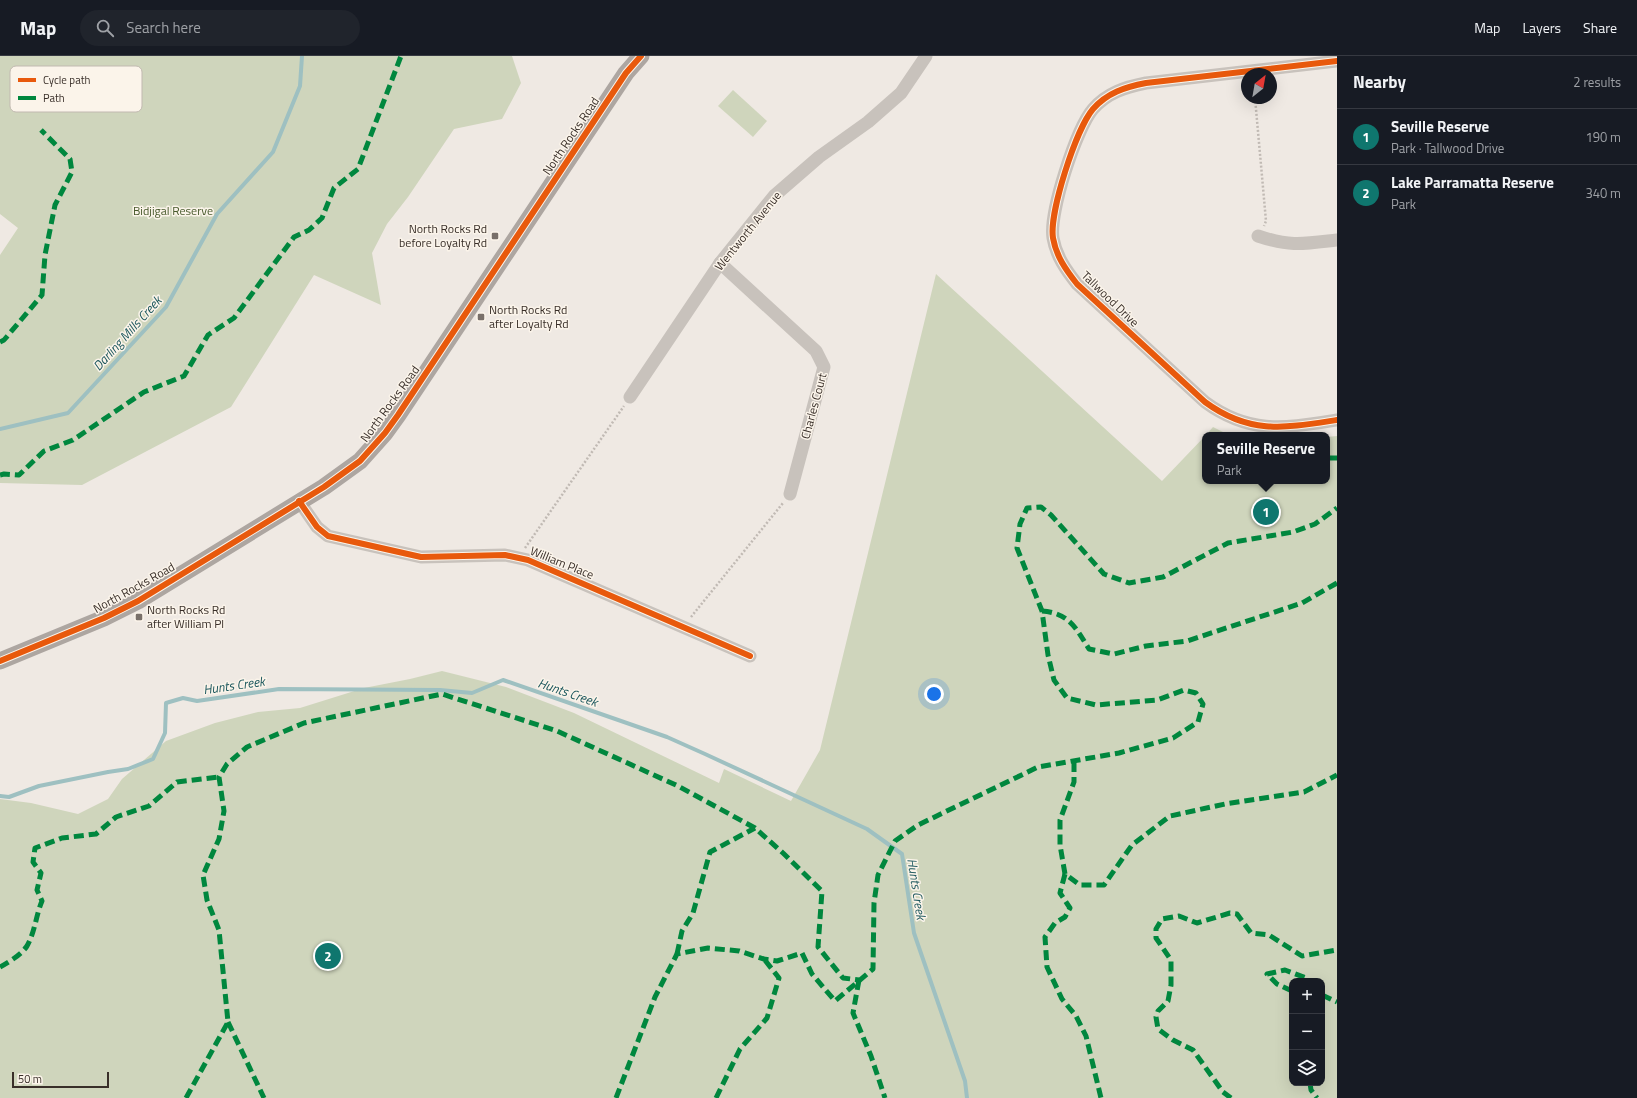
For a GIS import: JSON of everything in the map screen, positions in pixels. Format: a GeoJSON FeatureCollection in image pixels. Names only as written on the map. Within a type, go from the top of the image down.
{"type":"FeatureCollection","features":[{"type":"Feature","properties":{"kind":"main road","name":"North Rocks Road"},"geometry":{"type":"LineString","coordinates":[[0,661],[104,618],[138,601],[355,465],[385,433],[626,73],[641,56]]}},
{"type":"Feature","properties":{"kind":"street","name":"Wentworth Avenue"},"geometry":{"type":"LineString","coordinates":[[630,397],[720,263],[774,196],[818,157],[868,122],[901,93],[926,56]]}},
{"type":"Feature","properties":{"kind":"street","name":"Tallwood Drive"},"geometry":{"type":"LineString","coordinates":[[1337,61],[1283,61],[1146,83],[1124,88],[1108,96],[1093,109],[1084,122],[1078,135],[1056,202],[1053,236],[1055,248],[1060,261],[1077,284],[1205,402],[1217,411],[1232,419],[1261,427],[1296,426],[1337,420]]}},
{"type":"Feature","properties":{"kind":"street"},"geometry":{"type":"LineString","coordinates":[[1258,236],[1280,244],[1294,245],[1337,240]]}},
{"type":"Feature","properties":{"kind":"street","name":"Charles Court"},"geometry":{"type":"LineString","coordinates":[[720,263],[816,351],[824,367],[790,494]]}},
{"type":"Feature","properties":{"kind":"street","name":"William Place"},"geometry":{"type":"LineString","coordinates":[[299,501],[317,527],[328,536],[339,540],[420,557],[505,555],[518,557],[568,576],[682,628],[750,656]]}},
{"type":"Feature","properties":{"kind":"path"},"geometry":{"type":"LineString","coordinates":[[1256,104],[1266,221],[1258,236]]}},
{"type":"Feature","properties":{"kind":"path"},"geometry":{"type":"LineString","coordinates":[[518,557],[630,397]]}},
{"type":"Feature","properties":{"kind":"path"},"geometry":{"type":"LineString","coordinates":[[682,628],[790,494]]}},
{"type":"Feature","properties":{"kind":"green space","name":"Bidjigal Reserve"},"geometry":{"type":"Polygon","coordinates":[[[0,56],[512,56],[521,83],[502,119],[454,129],[408,197],[387,224],[372,253],[381,305],[314,275],[231,407],[82,485],[0,483],[0,255],[18,228],[0,214],[0,56]]]}},
{"type":"Feature","properties":{"kind":"green space"},"geometry":{"type":"Polygon","coordinates":[[[733,90],[767,121],[753,137],[718,106],[733,90]]]}},
{"type":"Feature","properties":{"kind":"green space"},"geometry":{"type":"Polygon","coordinates":[[[936,274],[1162,481],[1202,439],[1202,484],[1330,484],[1330,437],[1337,436],[1337,1098],[0,1098],[0,799],[31,803],[78,814],[108,799],[122,779],[166,741],[215,723],[258,712],[300,708],[364,688],[442,671],[506,687],[574,713],[719,783],[724,769],[791,801],[820,750],[936,274]]]}},
{"type":"Feature","properties":{"kind":"green space"},"geometry":{"type":"Polygon","coordinates":[[[1213,427],[1223,432],[1209,432],[1213,427]]]}},
{"type":"Feature","properties":{"kind":"waterway","name":"Darling Mills Creek"},"geometry":{"type":"LineString","coordinates":[[0,429],[68,413],[166,307],[217,214],[273,152],[300,86],[302,56]]}},
{"type":"Feature","properties":{"kind":"waterway","name":"Hunts Creek"},"geometry":{"type":"LineString","coordinates":[[0,796],[9,797],[39,786],[128,769],[153,759],[165,733],[166,703],[183,698],[197,701],[279,689],[440,690],[472,693],[503,680],[667,737],[867,829],[902,854],[914,933],[965,1081],[967,1098]]}},
{"type":"Feature","properties":{"kind":"marked path"},"geometry":{"type":"LineString","coordinates":[[0,475],[19,475],[44,451],[73,440],[144,392],[184,376],[208,335],[234,318],[294,237],[309,230],[322,218],[334,188],[358,169],[401,56]]}},
{"type":"Feature","properties":{"kind":"marked path"},"geometry":{"type":"LineString","coordinates":[[0,342],[4,340],[42,295],[45,255],[55,205],[72,172],[70,159],[41,130]]}},
{"type":"Feature","properties":{"kind":"marked path"},"geometry":{"type":"LineString","coordinates":[[1330,458],[1337,458]]}},
{"type":"Feature","properties":{"kind":"marked path"},"geometry":{"type":"LineString","coordinates":[[616,1098],[655,997],[677,954],[708,948],[739,951],[764,959],[777,961],[802,953],[812,974],[835,1001],[873,969],[874,903],[878,875],[895,841],[918,825],[1038,767],[1119,753],[1173,738],[1198,722],[1203,704],[1196,693],[1184,690],[1157,700],[1096,705],[1067,698],[1054,680],[1048,655],[1042,611],[1017,548],[1020,524],[1027,508],[1041,507],[1051,515],[1104,574],[1129,583],[1163,577],[1228,543],[1293,532],[1315,524],[1337,508]]}},
{"type":"Feature","properties":{"kind":"marked path"},"geometry":{"type":"LineString","coordinates":[[1042,611],[1051,612],[1065,618],[1076,628],[1089,649],[1114,654],[1146,646],[1187,641],[1302,603],[1337,583]]}},
{"type":"Feature","properties":{"kind":"marked path"},"geometry":{"type":"LineString","coordinates":[[186,1098],[228,1022],[219,930],[207,900],[203,875],[219,839],[224,811],[219,777],[227,764],[247,747],[304,723],[442,694],[557,731],[678,786],[755,828],[822,891],[818,947],[843,978],[859,980]]}},
{"type":"Feature","properties":{"kind":"marked path"},"geometry":{"type":"LineString","coordinates":[[1074,762],[1074,782],[1060,820],[1060,845],[1065,874],[1080,885],[1104,885],[1132,845],[1170,816],[1225,804],[1304,792],[1337,775]]}},
{"type":"Feature","properties":{"kind":"marked path"},"geometry":{"type":"LineString","coordinates":[[0,967],[22,952],[30,941],[34,929],[42,901],[37,890],[41,873],[33,862],[35,848],[62,838],[96,834],[116,817],[149,806],[177,782],[219,777]]}},
{"type":"Feature","properties":{"kind":"marked path"},"geometry":{"type":"LineString","coordinates":[[677,954],[682,931],[693,913],[710,852],[755,828]]}},
{"type":"Feature","properties":{"kind":"marked path"},"geometry":{"type":"LineString","coordinates":[[1065,874],[1060,893],[1070,908],[1065,917],[1055,923],[1045,937],[1047,967],[1062,999],[1076,1016],[1086,1036],[1101,1098]]}},
{"type":"Feature","properties":{"kind":"marked path"},"geometry":{"type":"LineString","coordinates":[[1231,1098],[1223,1092],[1193,1050],[1173,1040],[1158,1029],[1156,1017],[1158,1011],[1168,1001],[1171,985],[1171,960],[1156,938],[1156,929],[1162,919],[1179,916],[1197,923],[1230,913],[1237,914],[1251,933],[1269,935],[1302,956],[1337,950]]}},
{"type":"Feature","properties":{"kind":"marked path"},"geometry":{"type":"LineString","coordinates":[[716,1098],[740,1049],[767,1018],[779,978],[764,959]]}},
{"type":"Feature","properties":{"kind":"marked path"},"geometry":{"type":"LineString","coordinates":[[1289,990],[1277,984],[1267,974],[1285,970],[1306,978]]}},
{"type":"Feature","properties":{"kind":"marked path"},"geometry":{"type":"LineString","coordinates":[[859,980],[853,1013],[871,1056],[885,1098]]}},
{"type":"Feature","properties":{"kind":"marked path"},"geometry":{"type":"LineString","coordinates":[[1325,996],[1337,1002]]}},
{"type":"Feature","properties":{"kind":"marked path"},"geometry":{"type":"LineString","coordinates":[[228,1022],[264,1098]]}},
{"type":"Feature","properties":{"kind":"marked path"},"geometry":{"type":"LineString","coordinates":[[1310,1086],[1311,1090],[1317,1098]]}},
{"type":"Feature","properties":{"kind":"cycle path"},"geometry":{"type":"LineString","coordinates":[[0,661],[104,618],[138,601],[324,487],[360,461],[385,433],[398,415],[626,73],[641,56]]}},
{"type":"Feature","properties":{"kind":"cycle path"},"geometry":{"type":"LineString","coordinates":[[1337,61],[1146,83],[1131,86],[1110,95],[1098,103],[1093,109],[1086,119],[1079,134],[1059,191],[1053,226],[1053,238],[1056,251],[1065,268],[1077,284],[1205,402],[1221,413],[1237,420],[1253,424],[1284,427],[1337,420]]}},
{"type":"Feature","properties":{"kind":"cycle path"},"geometry":{"type":"LineString","coordinates":[[299,501],[317,527],[328,536],[421,557],[505,555],[528,560],[750,656]]}},
{"type":"Feature","properties":{"kind":"place","name":"North Rocks Rd before Loyalty Rd"},"geometry":{"type":"Point","coordinates":[495,236]}},
{"type":"Feature","properties":{"kind":"place","name":"North Rocks Rd after Loyalty Rd"},"geometry":{"type":"Point","coordinates":[481,317]}},
{"type":"Feature","properties":{"kind":"place","name":"Seville Reserve"},"geometry":{"type":"Point","coordinates":[1266,512]}},
{"type":"Feature","properties":{"kind":"place","name":"North Rocks Rd after William Pl"},"geometry":{"type":"Point","coordinates":[139,617]}},
{"type":"Feature","properties":{"kind":"place","name":"Lake Parramatta Reserve"},"geometry":{"type":"Point","coordinates":[328,956]}}]}
